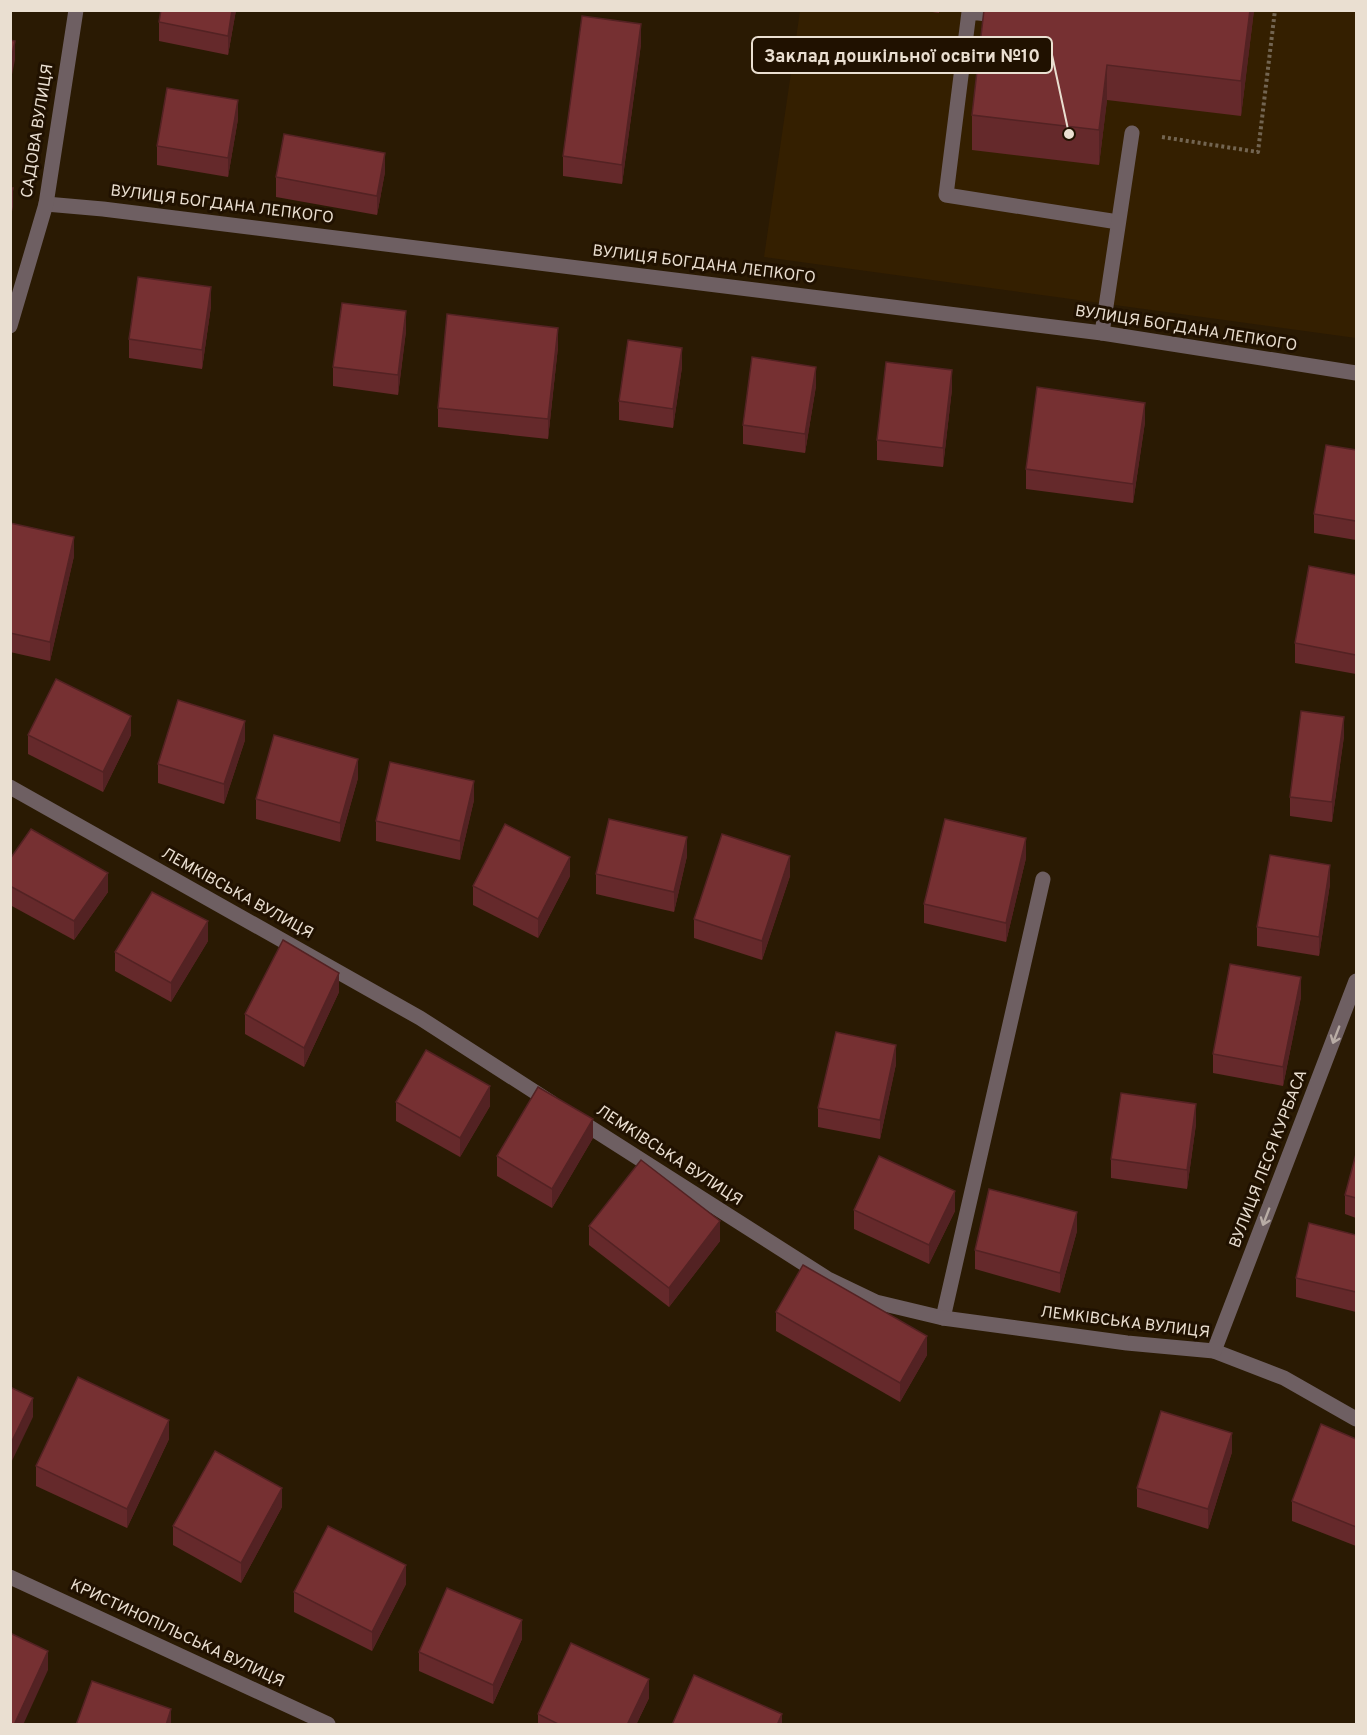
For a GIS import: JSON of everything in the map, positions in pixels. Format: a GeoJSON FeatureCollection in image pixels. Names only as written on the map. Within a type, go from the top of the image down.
{"type":"FeatureCollection","features":[{"type":"Feature","properties":{"kind":"street","name":"САДОВА ВУЛИЦЯ"},"geometry":{"type":"LineString","coordinates":[[10,326],[46,204],[76,10]]}},
{"type":"Feature","properties":{"kind":"street"},"geometry":{"type":"LineString","coordinates":[[1016,10],[1015,17],[969,12],[946,195],[1118,222]]}},
{"type":"Feature","properties":{"kind":"street"},"geometry":{"type":"LineString","coordinates":[[1102,333],[1132,133]]}},
{"type":"Feature","properties":{"kind":"street","name":"ВУЛИЦЯ БОГДАНА ЛЕПКОГО"},"geometry":{"type":"LineString","coordinates":[[46,204],[103,209],[1102,333],[1356,373]]}},
{"type":"Feature","properties":{"kind":"street","name":"ЛЕМКІВСЬКА ВУЛИЦЯ"},"geometry":{"type":"LineString","coordinates":[[10,787],[420,1018],[828,1279],[876,1302],[943,1318],[1127,1343],[1214,1351],[1284,1378],[1356,1419]]}},
{"type":"Feature","properties":{"kind":"street"},"geometry":{"type":"LineString","coordinates":[[943,1318],[1043,879]]}},
{"type":"Feature","properties":{"kind":"street","name":"ВУЛИЦЯ ЛЕСЯ КУРБАСА"},"geometry":{"type":"LineString","coordinates":[[1214,1351],[1356,981]]}},
{"type":"Feature","properties":{"kind":"street","name":"КРИСТИНОПІЛЬСЬКА ВУЛИЦЯ"},"geometry":{"type":"LineString","coordinates":[[10,1576],[328,1725]]}},
{"type":"Feature","properties":{"kind":"path"},"geometry":{"type":"LineString","coordinates":[[1132,133],[1258,152],[1275,10]]}},
{"type":"Feature","properties":{"kind":"shaded area"},"geometry":{"type":"Polygon","coordinates":[[[800,11],[1356,11],[1356,338],[764,257],[800,11]]]}},
{"type":"Feature","properties":{"kind":"building"},"geometry":{"type":"Polygon","coordinates":[[[161,10],[232,10],[228,36],[159,22],[161,10]]]}},
{"type":"Feature","properties":{"kind":"building"},"geometry":{"type":"Polygon","coordinates":[[[984,10],[1250,10],[1241,81],[1107,65],[1099,130],[972,115],[984,10]]]}},
{"type":"Feature","properties":{"kind":"building"},"geometry":{"type":"Polygon","coordinates":[[[582,16],[641,24],[622,165],[563,156],[582,16]]]}},
{"type":"Feature","properties":{"kind":"building"},"geometry":{"type":"Polygon","coordinates":[[[10,40],[15,41],[10,65],[10,40]]]}},
{"type":"Feature","properties":{"kind":"building"},"geometry":{"type":"Polygon","coordinates":[[[167,88],[238,100],[228,158],[157,146],[167,88]]]}},
{"type":"Feature","properties":{"kind":"building"},"geometry":{"type":"Polygon","coordinates":[[[284,134],[385,153],[377,196],[276,177],[284,134]]]}},
{"type":"Feature","properties":{"kind":"building"},"geometry":{"type":"Polygon","coordinates":[[[138,277],[211,287],[202,350],[129,339],[138,277]]]}},
{"type":"Feature","properties":{"kind":"building"},"geometry":{"type":"Polygon","coordinates":[[[342,303],[406,311],[398,375],[333,367],[342,303]]]}},
{"type":"Feature","properties":{"kind":"building"},"geometry":{"type":"Polygon","coordinates":[[[447,314],[558,328],[548,419],[438,408],[447,314]]]}},
{"type":"Feature","properties":{"kind":"building"},"geometry":{"type":"Polygon","coordinates":[[[628,340],[682,348],[673,409],[619,401],[628,340]]]}},
{"type":"Feature","properties":{"kind":"building"},"geometry":{"type":"Polygon","coordinates":[[[752,357],[816,367],[805,434],[743,425],[752,357]]]}},
{"type":"Feature","properties":{"kind":"building"},"geometry":{"type":"Polygon","coordinates":[[[886,362],[952,370],[943,448],[877,440],[886,362]]]}},
{"type":"Feature","properties":{"kind":"building"},"geometry":{"type":"Polygon","coordinates":[[[1037,387],[1145,403],[1133,484],[1026,469],[1037,387]]]}},
{"type":"Feature","properties":{"kind":"building"},"geometry":{"type":"Polygon","coordinates":[[[1326,445],[1356,450],[1356,521],[1314,514],[1326,445]]]}},
{"type":"Feature","properties":{"kind":"building"},"geometry":{"type":"Polygon","coordinates":[[[10,523],[74,537],[50,642],[10,633],[10,523]]]}},
{"type":"Feature","properties":{"kind":"building"},"geometry":{"type":"Polygon","coordinates":[[[1309,566],[1356,575],[1356,655],[1295,643],[1309,566]]]}},
{"type":"Feature","properties":{"kind":"building"},"geometry":{"type":"Polygon","coordinates":[[[56,679],[131,716],[103,772],[28,735],[56,679]]]}},
{"type":"Feature","properties":{"kind":"building"},"geometry":{"type":"Polygon","coordinates":[[[178,700],[245,721],[224,784],[158,764],[178,700]]]}},
{"type":"Feature","properties":{"kind":"building"},"geometry":{"type":"Polygon","coordinates":[[[1301,711],[1344,717],[1332,802],[1290,797],[1301,711]]]}},
{"type":"Feature","properties":{"kind":"building"},"geometry":{"type":"Polygon","coordinates":[[[274,735],[358,759],[340,823],[256,799],[274,735]]]}},
{"type":"Feature","properties":{"kind":"building"},"geometry":{"type":"Polygon","coordinates":[[[390,762],[474,781],[460,841],[376,821],[390,762]]]}},
{"type":"Feature","properties":{"kind":"building"},"geometry":{"type":"Polygon","coordinates":[[[609,819],[687,837],[674,892],[596,874],[609,819]]]}},
{"type":"Feature","properties":{"kind":"building"},"geometry":{"type":"Polygon","coordinates":[[[945,819],[1026,838],[1006,923],[924,904],[945,819]]]}},
{"type":"Feature","properties":{"kind":"building"},"geometry":{"type":"Polygon","coordinates":[[[505,824],[570,857],[538,919],[473,886],[505,824]]]}},
{"type":"Feature","properties":{"kind":"building"},"geometry":{"type":"Polygon","coordinates":[[[31,829],[108,873],[74,921],[10,886],[10,859],[31,829]]]}},
{"type":"Feature","properties":{"kind":"building"},"geometry":{"type":"Polygon","coordinates":[[[722,834],[790,856],[762,941],[694,919],[722,834]]]}},
{"type":"Feature","properties":{"kind":"building"},"geometry":{"type":"Polygon","coordinates":[[[1270,855],[1330,865],[1319,937],[1257,927],[1270,855]]]}},
{"type":"Feature","properties":{"kind":"building"},"geometry":{"type":"Polygon","coordinates":[[[152,892],[208,921],[171,983],[115,952],[152,892]]]}},
{"type":"Feature","properties":{"kind":"building"},"geometry":{"type":"Polygon","coordinates":[[[283,940],[339,973],[304,1048],[245,1014],[283,940]]]}},
{"type":"Feature","properties":{"kind":"building"},"geometry":{"type":"Polygon","coordinates":[[[1230,964],[1301,977],[1283,1067],[1213,1054],[1230,964]]]}},
{"type":"Feature","properties":{"kind":"building"},"geometry":{"type":"Polygon","coordinates":[[[836,1032],[896,1045],[880,1120],[818,1108],[836,1032]]]}},
{"type":"Feature","properties":{"kind":"building"},"geometry":{"type":"Polygon","coordinates":[[[426,1050],[490,1086],[460,1138],[396,1102],[426,1050]]]}},
{"type":"Feature","properties":{"kind":"building"},"geometry":{"type":"Polygon","coordinates":[[[538,1087],[593,1119],[552,1189],[497,1156],[538,1087]]]}},
{"type":"Feature","properties":{"kind":"building"},"geometry":{"type":"Polygon","coordinates":[[[1121,1093],[1196,1104],[1187,1170],[1111,1159],[1121,1093]]]}},
{"type":"Feature","properties":{"kind":"building"},"geometry":{"type":"Polygon","coordinates":[[[1356,1154],[1356,1198],[1345,1195],[1356,1154]]]}},
{"type":"Feature","properties":{"kind":"building"},"geometry":{"type":"Polygon","coordinates":[[[879,1156],[955,1191],[929,1245],[854,1210],[879,1156]]]}},
{"type":"Feature","properties":{"kind":"building"},"geometry":{"type":"Polygon","coordinates":[[[641,1160],[720,1221],[669,1288],[589,1226],[641,1160]]]}},
{"type":"Feature","properties":{"kind":"building"},"geometry":{"type":"Polygon","coordinates":[[[989,1189],[1077,1212],[1060,1273],[975,1250],[989,1189]]]}},
{"type":"Feature","properties":{"kind":"building"},"geometry":{"type":"Polygon","coordinates":[[[1309,1223],[1356,1235],[1356,1292],[1296,1278],[1309,1223]]]}},
{"type":"Feature","properties":{"kind":"building"},"geometry":{"type":"Polygon","coordinates":[[[803,1265],[927,1336],[900,1383],[776,1312],[803,1265]]]}},
{"type":"Feature","properties":{"kind":"building"},"geometry":{"type":"Polygon","coordinates":[[[78,1377],[169,1420],[127,1509],[36,1466],[78,1377]]]}},
{"type":"Feature","properties":{"kind":"building"},"geometry":{"type":"Polygon","coordinates":[[[10,1387],[33,1398],[10,1445],[10,1387]]]}},
{"type":"Feature","properties":{"kind":"building"},"geometry":{"type":"Polygon","coordinates":[[[1161,1411],[1232,1433],[1208,1509],[1137,1488],[1161,1411]]]}},
{"type":"Feature","properties":{"kind":"building"},"geometry":{"type":"Polygon","coordinates":[[[1321,1424],[1356,1439],[1356,1527],[1292,1501],[1321,1424]]]}},
{"type":"Feature","properties":{"kind":"building"},"geometry":{"type":"Polygon","coordinates":[[[215,1451],[282,1488],[241,1563],[173,1526],[215,1451]]]}},
{"type":"Feature","properties":{"kind":"building"},"geometry":{"type":"Polygon","coordinates":[[[328,1526],[406,1565],[372,1632],[294,1592],[328,1526]]]}},
{"type":"Feature","properties":{"kind":"building"},"geometry":{"type":"Polygon","coordinates":[[[447,1588],[522,1620],[493,1685],[419,1652],[447,1588]]]}},
{"type":"Feature","properties":{"kind":"building"},"geometry":{"type":"Polygon","coordinates":[[[10,1633],[48,1651],[14,1725],[10,1725],[10,1633]]]}},
{"type":"Feature","properties":{"kind":"building"},"geometry":{"type":"Polygon","coordinates":[[[571,1643],[649,1679],[627,1725],[560,1725],[538,1714],[571,1643]]]}},
{"type":"Feature","properties":{"kind":"building"},"geometry":{"type":"Polygon","coordinates":[[[694,1675],[782,1714],[777,1725],[672,1725],[694,1675]]]}},
{"type":"Feature","properties":{"kind":"building"},"geometry":{"type":"Polygon","coordinates":[[[92,1681],[171,1709],[166,1725],[76,1725],[92,1681]]]}},
{"type":"Feature","properties":{"kind":"place","name":"Заклад дошкільної освіти №10"},"geometry":{"type":"Point","coordinates":[1069,134]}}]}
